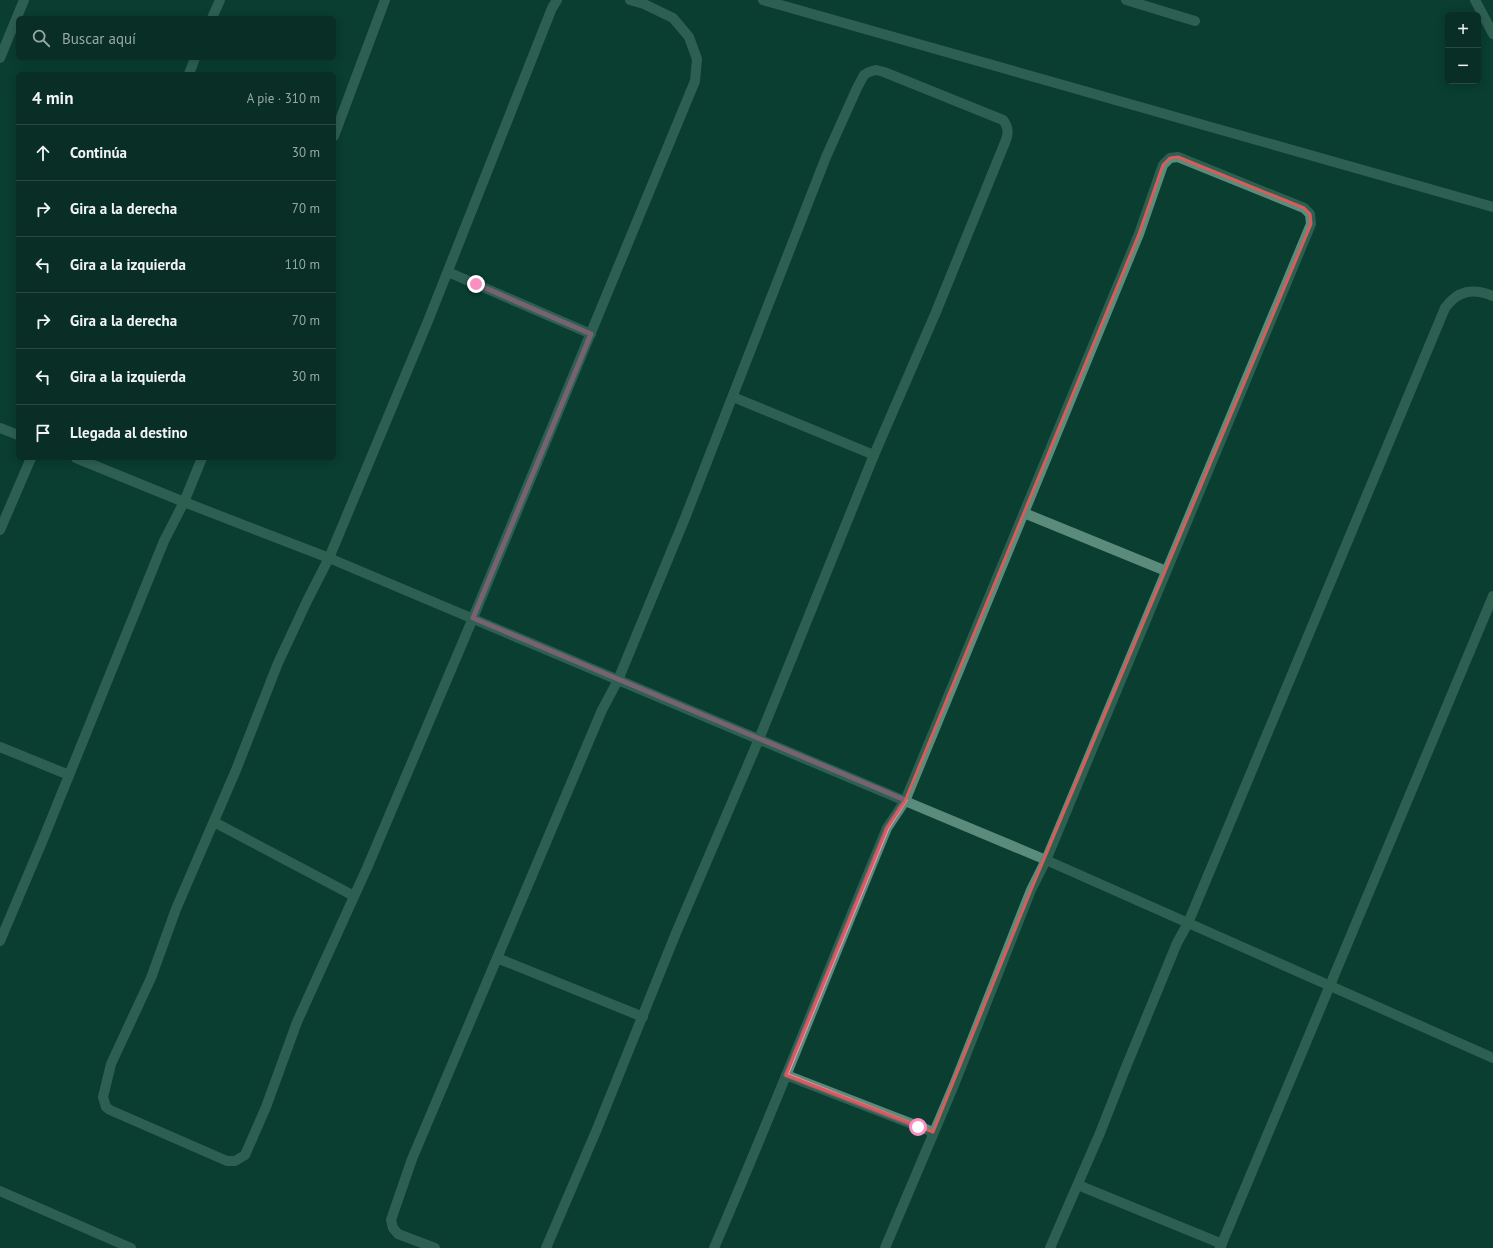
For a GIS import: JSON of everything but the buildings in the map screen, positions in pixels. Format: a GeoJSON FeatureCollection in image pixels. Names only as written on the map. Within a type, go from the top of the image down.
{"type":"FeatureCollection","features":[{"type":"Feature","properties":{"kind":"street"},"geometry":{"type":"LineString","coordinates":[[17,16],[24,0]]}},
{"type":"Feature","properties":{"kind":"street"},"geometry":{"type":"LineString","coordinates":[[213,16],[220,0]]}},
{"type":"Feature","properties":{"kind":"street"},"geometry":{"type":"LineString","coordinates":[[336,131],[385,0]]}},
{"type":"Feature","properties":{"kind":"street"},"geometry":{"type":"LineString","coordinates":[[557,0],[549,16],[448,272],[329,558],[278,663],[214,822],[176,910],[151,978],[111,1064],[103,1097],[106,1107],[227,1161],[235,1162],[245,1155],[266,1107],[297,1022],[354,896],[473,618],[695,81],[697,59],[689,37],[685,32],[673,18],[644,4],[630,0]]}},
{"type":"Feature","properties":{"kind":"street"},"geometry":{"type":"LineString","coordinates":[[762,0],[1493,207]]}},
{"type":"Feature","properties":{"kind":"street"},"geometry":{"type":"LineString","coordinates":[[1126,0],[1153,4],[1195,21]]}},
{"type":"Feature","properties":{"kind":"street"},"geometry":{"type":"LineString","coordinates":[[1475,0],[1493,34]]}},
{"type":"Feature","properties":{"kind":"street"},"geometry":{"type":"LineString","coordinates":[[0,58],[16,19]]}},
{"type":"Feature","properties":{"kind":"street"},"geometry":{"type":"LineString","coordinates":[[189,72],[194,60]]}},
{"type":"Feature","properties":{"kind":"street"},"geometry":{"type":"LineString","coordinates":[[435,1248],[398,1234],[393,1228],[391,1220],[412,1159],[602,710],[618,680],[685,518],[826,157],[864,75],[876,70],[884,72],[998,118],[1006,124],[1008,130],[1006,140],[936,312],[874,455],[758,739],[546,1248]]}},
{"type":"Feature","properties":{"kind":"street"},"geometry":{"type":"LineString","coordinates":[[714,1248],[758,1147],[887,828],[905,800],[1139,234],[1166,161],[1170,158],[1178,157],[1304,208],[1310,214],[1311,224],[1046,860],[1031,890],[954,1085],[885,1248]]}},
{"type":"Feature","properties":{"kind":"street"},"geometry":{"type":"LineString","coordinates":[[448,272],[591,334]]}},
{"type":"Feature","properties":{"kind":"street"},"geometry":{"type":"LineString","coordinates":[[1050,1248],[1100,1133],[1174,950],[1188,923],[1445,308],[1450,300],[1467,292],[1485,293],[1493,296]]}},
{"type":"Feature","properties":{"kind":"street"},"geometry":{"type":"LineString","coordinates":[[733,397],[874,455]]}},
{"type":"Feature","properties":{"kind":"street"},"geometry":{"type":"LineString","coordinates":[[0,428],[16,434]]}},
{"type":"Feature","properties":{"kind":"street"},"geometry":{"type":"LineString","coordinates":[[0,530],[29,460]]}},
{"type":"Feature","properties":{"kind":"street"},"geometry":{"type":"LineString","coordinates":[[81,460],[329,558],[905,800],[1046,860],[1493,1057]]}},
{"type":"Feature","properties":{"kind":"street"},"geometry":{"type":"LineString","coordinates":[[0,941],[164,541],[184,502],[201,460]]}},
{"type":"Feature","properties":{"kind":"street"},"geometry":{"type":"LineString","coordinates":[[1024,513],[1166,571]]}},
{"type":"Feature","properties":{"kind":"street"},"geometry":{"type":"LineString","coordinates":[[1078,1185],[1221,1246],[1493,596]]}},
{"type":"Feature","properties":{"kind":"street"},"geometry":{"type":"LineString","coordinates":[[0,747],[69,775]]}},
{"type":"Feature","properties":{"kind":"street"},"geometry":{"type":"LineString","coordinates":[[214,822],[354,896]]}},
{"type":"Feature","properties":{"kind":"street"},"geometry":{"type":"LineString","coordinates":[[497,958],[643,1017]]}},
{"type":"Feature","properties":{"kind":"street"},"geometry":{"type":"LineString","coordinates":[[786,1075],[933,1132]]}},
{"type":"Feature","properties":{"kind":"street"},"geometry":{"type":"LineString","coordinates":[[0,1191],[131,1248]]}},
{"type":"Feature","properties":{"kind":"highlighted area"},"geometry":{"type":"Polygon","coordinates":[[[1178,157],[1304,208],[1310,214],[1311,224],[1031,890],[933,1132],[786,1075],[887,828],[905,801],[1139,234],[1163,165],[1170,158],[1178,157]]]}},
{"type":"Feature","properties":{"kind":"route"},"geometry":{"type":"LineString","coordinates":[[476,284],[591,334],[473,618],[905,800],[887,828],[786,1075],[918,1127]]}}]}
